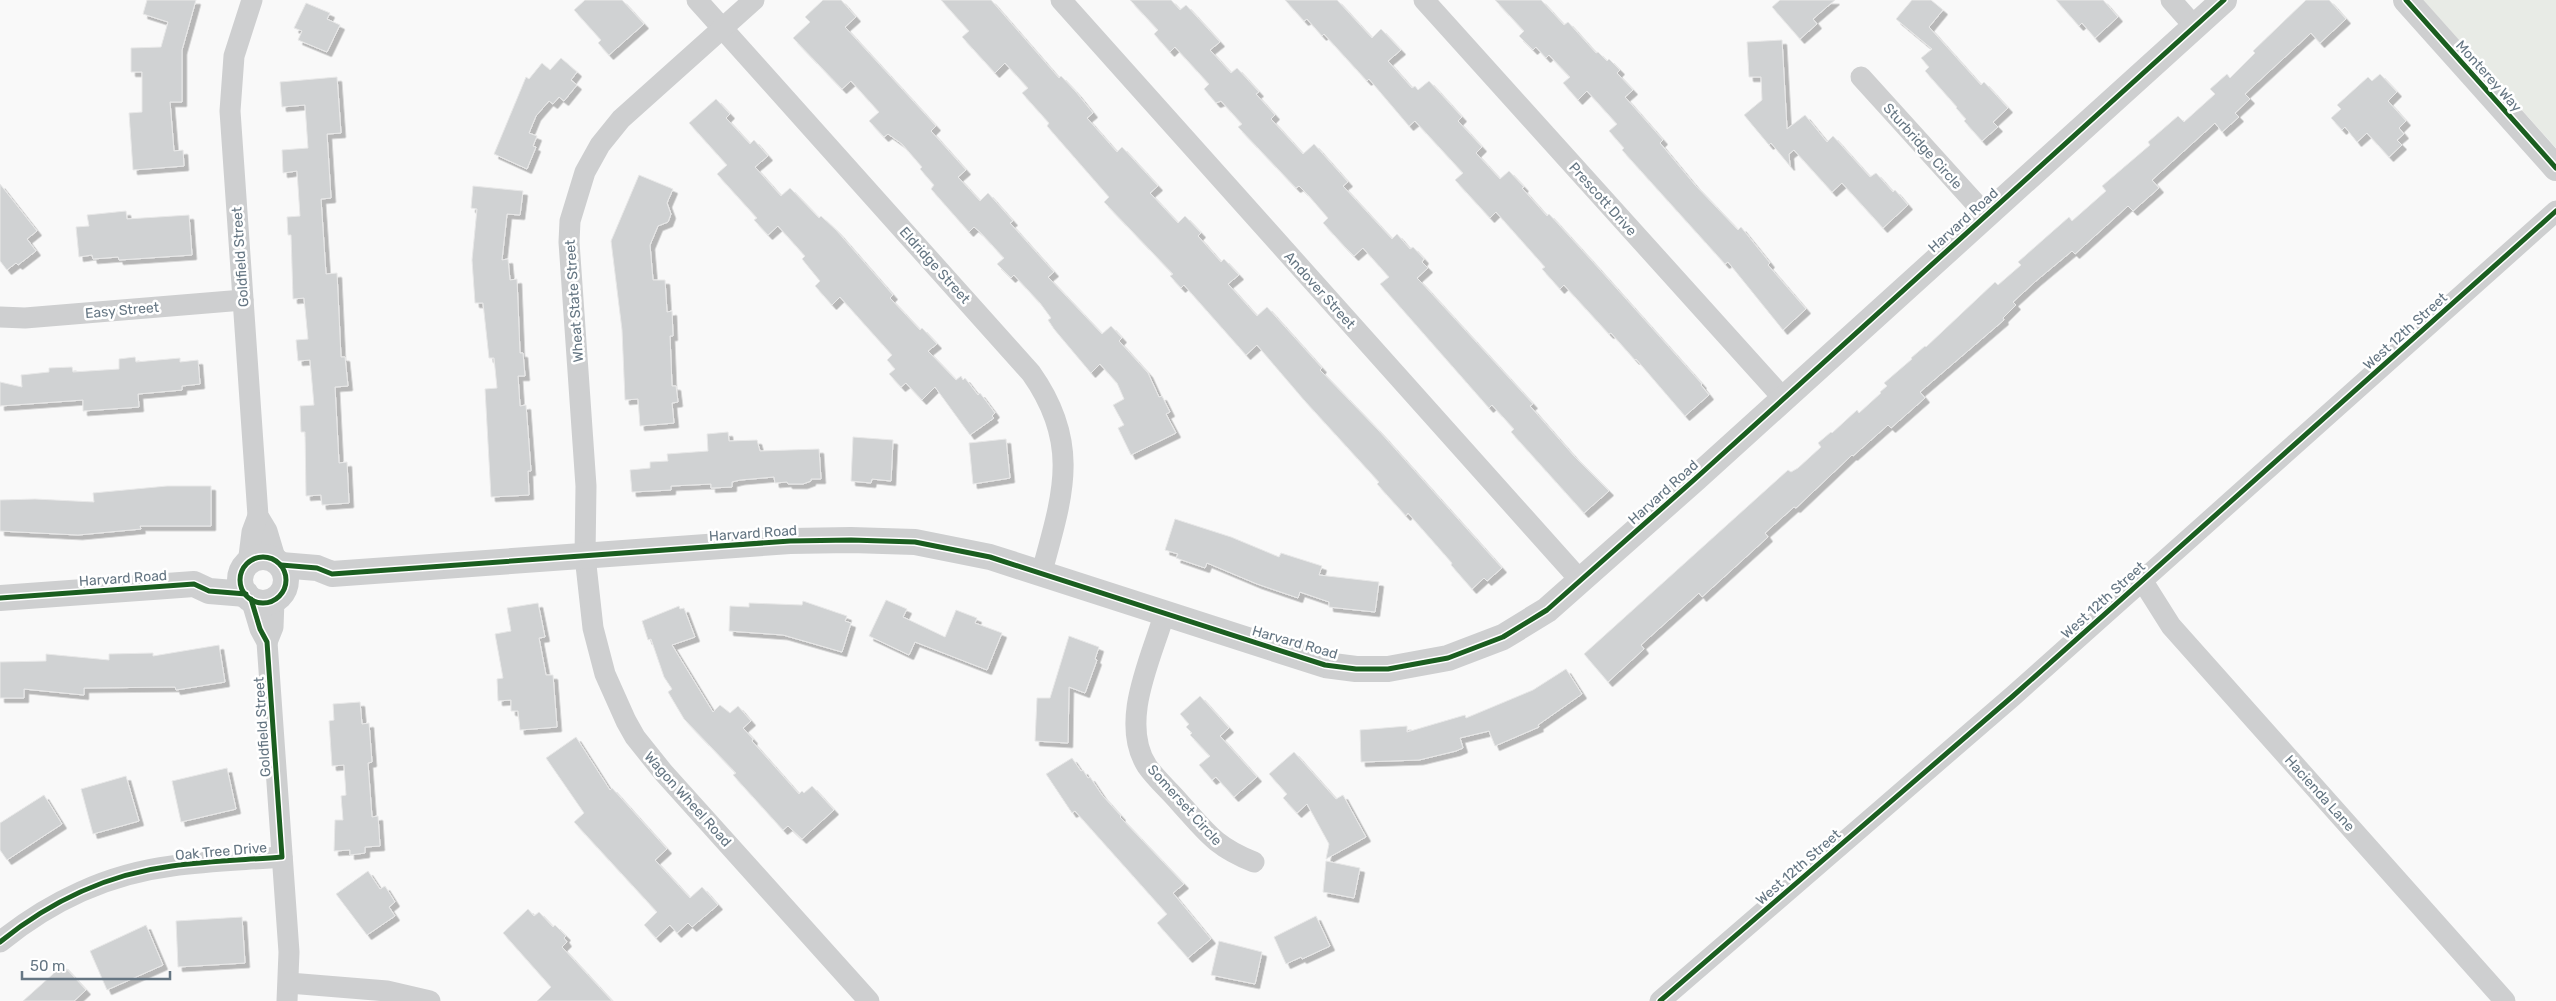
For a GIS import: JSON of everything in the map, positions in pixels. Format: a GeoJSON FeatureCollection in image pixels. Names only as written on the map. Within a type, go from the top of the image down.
{"type":"FeatureCollection","features":[{"type":"Feature","properties":{"kind":"street","name":"Goldfield Street"},"geometry":{"type":"LineString","coordinates":[[252,0],[234,56],[230,97],[258,516],[266,531],[269,585],[260,629],[267,642],[282,856],[288,992]]}},
{"type":"Feature","properties":{"kind":"street","name":"Eldridge Street"},"geometry":{"type":"LineString","coordinates":[[697,0],[1031,373],[1043,390],[1056,419],[1062,439],[1064,481],[1041,575]]}},
{"type":"Feature","properties":{"kind":"street","name":"Wheat State Street"},"geometry":{"type":"LineString","coordinates":[[586,556],[586,486],[569,242],[574,201],[588,165],[600,145],[621,118],[754,0]]}},
{"type":"Feature","properties":{"kind":"street","name":"Andover Street"},"geometry":{"type":"LineString","coordinates":[[1061,0],[1580,580]]}},
{"type":"Feature","properties":{"kind":"street","name":"Prescott Drive"},"geometry":{"type":"LineString","coordinates":[[1424,0],[1783,398]]}},
{"type":"Feature","properties":{"kind":"street"},"geometry":{"type":"LineString","coordinates":[[2171,0],[2194,26]]}},
{"type":"Feature","properties":{"kind":"street","name":"Harvard Road"},"geometry":{"type":"LineString","coordinates":[[194,584],[209,591],[269,585],[318,583],[332,574],[790,541],[915,542],[990,558],[1324,665],[1356,669],[1388,669],[1448,658],[1503,637],[1547,610],[2224,0]]}},
{"type":"Feature","properties":{"kind":"street","name":"Monterey Way"},"geometry":{"type":"LineString","coordinates":[[2406,0],[2556,168]]}},
{"type":"Feature","properties":{"kind":"street","name":"Sturbridge Circle"},"geometry":{"type":"LineString","coordinates":[[1861,77],[1986,215]]}},
{"type":"Feature","properties":{"kind":"street","name":"West 12th Street"},"geometry":{"type":"LineString","coordinates":[[1660,1001],[2013,696],[2556,211]]}},
{"type":"Feature","properties":{"kind":"street","name":"Easy Street"},"geometry":{"type":"LineString","coordinates":[[0,317],[25,318],[243,300]]}},
{"type":"Feature","properties":{"kind":"street","name":"Goldfield Street"},"geometry":{"type":"LineString","coordinates":[[246,566],[252,532],[258,516]]}},
{"type":"Feature","properties":{"kind":"street","name":"Wagon Wheel Road"},"geometry":{"type":"LineString","coordinates":[[586,556],[593,628],[599,655],[614,696],[635,737],[663,772],[869,1001]]}},
{"type":"Feature","properties":{"kind":"street","name":"Harvard Road"},"geometry":{"type":"LineString","coordinates":[[0,598],[194,584],[208,576],[246,566]]}},
{"type":"Feature","properties":{"kind":"street"},"geometry":{"type":"LineString","coordinates":[[246,566],[241,584],[269,585]]}},
{"type":"Feature","properties":{"kind":"street","name":"Hacienda Lane"},"geometry":{"type":"LineString","coordinates":[[2142,580],[2171,626],[2504,1001]]}},
{"type":"Feature","properties":{"kind":"street","name":"Somerset Circle"},"geometry":{"type":"LineString","coordinates":[[1164,614],[1137,705],[1135,726],[1138,747],[1147,766],[1213,840],[1229,852],[1254,862]]}},
{"type":"Feature","properties":{"kind":"street","name":"Oak Tree Drive"},"geometry":{"type":"LineString","coordinates":[[0,942],[40,913],[101,883],[170,866],[282,856]]}},
{"type":"Feature","properties":{"kind":"street"},"geometry":{"type":"LineString","coordinates":[[288,992],[387,991],[430,1001]]}},
{"type":"Feature","properties":{"kind":"shaded area"},"geometry":{"type":"Polygon","coordinates":[[[2423,0],[2556,0],[2556,148],[2423,0]]]}},
{"type":"Feature","properties":{"kind":"building"},"geometry":{"type":"Polygon","coordinates":[[[147,0],[196,0],[182,50],[182,102],[170,102],[174,151],[183,150],[184,166],[133,170],[129,113],[142,112],[142,72],[131,72],[131,48],[161,47],[168,22],[143,14],[147,0]]]}},
{"type":"Feature","properties":{"kind":"building"},"geometry":{"type":"Polygon","coordinates":[[[585,0],[622,0],[644,24],[609,55],[598,43],[601,40],[574,10],[585,0]]]}},
{"type":"Feature","properties":{"kind":"building"},"geometry":{"type":"Polygon","coordinates":[[[823,0],[841,0],[856,17],[845,27],[936,126],[931,131],[966,170],[958,177],[980,201],[988,193],[1013,221],[1010,223],[1054,272],[1048,277],[1102,334],[1111,326],[1122,338],[1119,341],[1148,373],[1159,397],[1162,396],[1170,412],[1166,414],[1176,433],[1131,455],[1118,428],[1124,425],[1113,405],[1124,399],[1117,383],[1100,364],[1091,373],[1054,329],[1048,320],[1051,318],[1040,303],[1014,275],[1011,278],[997,264],[1004,258],[974,227],[969,232],[931,189],[934,185],[920,169],[922,167],[902,144],[888,134],[884,137],[869,121],[879,112],[851,81],[842,89],[793,38],[810,22],[805,17],[823,0]]]}},
{"type":"Feature","properties":{"kind":"building"},"geometry":{"type":"Polygon","coordinates":[[[941,0],[991,0],[1059,78],[1061,76],[1076,92],[1093,113],[1087,118],[1117,152],[1122,147],[1158,186],[1150,193],[1178,223],[1185,216],[1201,233],[1198,236],[1221,262],[1224,259],[1239,275],[1228,284],[1257,316],[1267,307],[1322,368],[1320,370],[1379,431],[1502,568],[1487,581],[1484,578],[1472,589],[1408,513],[1406,516],[1377,484],[1379,482],[1257,345],[1246,355],[1184,285],[1181,288],[1170,276],[1173,274],[1104,202],[1109,197],[1047,126],[1049,123],[1022,93],[1028,88],[1005,63],[995,73],[962,37],[969,31],[941,0]]]}},
{"type":"Feature","properties":{"kind":"building"},"geometry":{"type":"Polygon","coordinates":[[[1130,0],[1171,0],[1180,10],[1186,5],[1220,42],[1210,50],[1231,73],[1237,68],[1259,92],[1256,94],[1275,115],[1271,119],[1303,154],[1314,144],[1348,182],[1343,186],[1392,239],[1397,234],[1410,249],[1413,247],[1424,259],[1422,262],[1428,268],[1417,278],[1533,404],[1530,406],[1574,456],[1609,491],[1584,513],[1511,432],[1514,429],[1492,405],[1489,408],[1380,284],[1389,277],[1363,248],[1354,256],[1345,247],[1323,223],[1328,218],[1309,196],[1299,186],[1296,188],[1238,127],[1242,124],[1221,101],[1216,103],[1204,89],[1209,84],[1175,47],[1170,52],[1154,34],[1158,30],[1130,0]]]}},
{"type":"Feature","properties":{"kind":"building"},"geometry":{"type":"Polygon","coordinates":[[[1285,0],[1337,0],[1372,38],[1381,29],[1401,50],[1388,61],[1412,88],[1415,86],[1418,90],[1429,81],[1462,117],[1458,121],[1482,147],[1476,153],[1500,179],[1509,171],[1547,216],[1549,214],[1702,384],[1709,395],[1685,416],[1636,359],[1611,333],[1609,334],[1564,285],[1560,289],[1542,269],[1545,267],[1496,212],[1490,218],[1455,180],[1463,173],[1415,121],[1409,126],[1369,79],[1367,81],[1324,34],[1322,36],[1307,19],[1304,21],[1285,0]]]}},
{"type":"Feature","properties":{"kind":"building"},"geometry":{"type":"Polygon","coordinates":[[[1495,0],[1541,0],[1564,25],[1568,22],[1596,53],[1598,52],[1607,61],[1609,59],[1620,70],[1617,73],[1633,90],[1625,97],[1663,140],[1660,143],[1695,185],[1738,230],[1741,227],[1770,263],[1768,265],[1806,309],[1783,330],[1728,262],[1725,264],[1622,150],[1624,148],[1609,131],[1617,124],[1587,91],[1578,100],[1563,83],[1570,77],[1549,55],[1546,58],[1536,47],[1533,50],[1519,36],[1524,31],[1495,0]]]}},
{"type":"Feature","properties":{"kind":"building"},"geometry":{"type":"Polygon","coordinates":[[[1780,0],[1835,0],[1813,19],[1817,24],[1800,39],[1772,7],[1780,0]]]}},
{"type":"Feature","properties":{"kind":"building"},"geometry":{"type":"Polygon","coordinates":[[[1912,0],[1931,0],[1943,10],[1929,27],[1981,85],[1984,82],[2008,108],[1993,122],[1998,127],[1982,141],[1964,121],[1966,119],[1957,107],[1925,71],[1929,67],[1921,58],[1932,49],[1896,19],[1912,0]]]}},
{"type":"Feature","properties":{"kind":"building"},"geometry":{"type":"Polygon","coordinates":[[[2056,0],[2103,0],[2118,17],[2095,38],[2082,23],[2079,26],[2056,0]]]}},
{"type":"Feature","properties":{"kind":"building"},"geometry":{"type":"Polygon","coordinates":[[[2306,0],[2329,0],[2346,19],[2320,43],[2311,33],[2245,94],[2250,99],[2235,113],[2239,117],[2222,132],[2215,123],[2152,180],[2159,188],[2133,211],[2128,206],[2075,254],[2072,251],[2036,281],[2013,302],[2016,305],[2003,318],[2004,320],[1920,392],[1925,398],[1891,428],[1888,425],[1852,455],[1796,508],[1794,507],[1765,533],[1768,537],[1702,597],[1699,593],[1641,645],[1644,649],[1608,682],[1584,654],[1788,470],[1791,472],[1798,468],[1821,447],[1818,443],[1857,410],[1859,413],[1887,386],[1884,383],[1926,347],[1995,282],[1998,285],[2021,265],[2018,262],[2069,217],[2072,221],[2106,191],[2102,186],[2150,145],[2148,142],[2178,116],[2184,122],[2215,94],[2210,89],[2227,74],[2230,78],[2255,53],[2253,51],[2306,0]]]}},
{"type":"Feature","properties":{"kind":"building"},"geometry":{"type":"Polygon","coordinates":[[[306,3],[330,13],[327,19],[340,25],[327,52],[298,40],[302,31],[294,28],[306,3]]]}},
{"type":"Feature","properties":{"kind":"building"},"geometry":{"type":"Polygon","coordinates":[[[1782,40],[1787,129],[1805,115],[1827,142],[1833,136],[1870,177],[1876,173],[1893,192],[1895,190],[1908,205],[1883,228],[1842,183],[1832,192],[1794,150],[1789,154],[1790,166],[1771,143],[1769,145],[1744,115],[1762,100],[1761,77],[1749,77],[1747,42],[1782,40]]]}},
{"type":"Feature","properties":{"kind":"building"},"geometry":{"type":"Polygon","coordinates":[[[561,58],[577,72],[571,80],[577,85],[564,101],[559,97],[553,104],[549,101],[536,116],[529,133],[537,136],[533,146],[536,147],[527,169],[494,154],[526,77],[529,79],[542,63],[550,70],[561,58]]]}},
{"type":"Feature","properties":{"kind":"building"},"geometry":{"type":"Polygon","coordinates":[[[2380,74],[2397,92],[2388,101],[2406,121],[2399,128],[2404,134],[2397,140],[2402,145],[2389,157],[2367,133],[2357,142],[2345,127],[2342,130],[2331,118],[2341,109],[2337,105],[2368,77],[2372,81],[2380,74]]]}},
{"type":"Feature","properties":{"kind":"building"},"geometry":{"type":"Polygon","coordinates":[[[337,77],[341,133],[327,134],[331,198],[321,199],[326,274],[337,273],[341,357],[345,357],[348,386],[335,387],[339,463],[347,462],[349,503],[322,505],[321,495],[306,496],[305,432],[301,432],[300,406],[314,405],[310,360],[298,361],[296,340],[308,339],[304,298],[293,299],[291,235],[288,235],[287,217],[300,216],[297,171],[283,173],[282,150],[308,148],[305,105],[282,107],[280,82],[337,77]]]}},
{"type":"Feature","properties":{"kind":"building"},"geometry":{"type":"Polygon","coordinates":[[[716,99],[730,114],[726,118],[750,144],[754,140],[768,156],[755,167],[781,196],[790,188],[819,218],[821,216],[836,230],[893,295],[890,298],[920,330],[922,328],[937,344],[928,351],[956,380],[961,376],[963,380],[965,378],[978,395],[980,393],[995,413],[992,416],[994,418],[970,435],[935,387],[922,400],[906,383],[901,387],[889,374],[895,369],[887,360],[892,355],[840,297],[832,305],[815,286],[820,281],[802,259],[805,256],[778,226],[768,235],[754,220],[757,218],[717,174],[727,165],[689,123],[716,99]]]}},
{"type":"Feature","properties":{"kind":"building"},"geometry":{"type":"Polygon","coordinates":[[[639,175],[673,189],[667,203],[671,214],[668,222],[658,226],[650,245],[653,280],[665,280],[667,312],[672,311],[673,336],[670,336],[672,386],[676,386],[678,402],[672,403],[674,423],[640,426],[638,399],[625,400],[622,330],[611,241],[639,175]]]}},
{"type":"Feature","properties":{"kind":"building"},"geometry":{"type":"Polygon","coordinates":[[[0,184],[37,231],[27,239],[36,251],[18,265],[16,263],[7,270],[0,261],[0,184]]]}},
{"type":"Feature","properties":{"kind":"building"},"geometry":{"type":"Polygon","coordinates":[[[473,186],[523,191],[520,215],[507,214],[502,260],[508,259],[510,280],[517,279],[520,353],[523,353],[525,376],[518,376],[520,406],[526,405],[531,471],[528,471],[529,495],[491,497],[485,389],[497,388],[494,358],[489,358],[483,303],[475,303],[472,260],[477,209],[471,208],[473,186]]]}},
{"type":"Feature","properties":{"kind":"building"},"geometry":{"type":"Polygon","coordinates":[[[126,211],[127,219],[189,215],[192,255],[119,260],[118,257],[93,259],[92,255],[79,257],[76,227],[89,226],[87,215],[126,211]]]}},
{"type":"Feature","properties":{"kind":"building"},"geometry":{"type":"Polygon","coordinates":[[[135,357],[136,362],[180,358],[180,362],[198,360],[200,384],[182,386],[182,390],[138,394],[139,407],[83,411],[83,400],[0,406],[0,382],[22,387],[21,375],[49,372],[49,368],[72,367],[73,372],[119,369],[119,359],[135,357]]]}},
{"type":"Feature","properties":{"kind":"building"},"geometry":{"type":"Polygon","coordinates":[[[728,432],[729,441],[757,440],[760,451],[819,449],[821,479],[811,479],[811,481],[803,484],[788,484],[787,482],[775,483],[774,477],[740,480],[732,482],[732,487],[711,488],[711,484],[671,486],[671,490],[632,492],[630,470],[650,468],[650,462],[668,461],[667,454],[708,451],[707,434],[728,432]]]}},
{"type":"Feature","properties":{"kind":"building"},"geometry":{"type":"Polygon","coordinates":[[[853,437],[893,440],[891,481],[872,479],[871,483],[851,481],[853,437]]]}},
{"type":"Feature","properties":{"kind":"building"},"geometry":{"type":"Polygon","coordinates":[[[1006,439],[1010,478],[973,484],[969,443],[1006,439]]]}},
{"type":"Feature","properties":{"kind":"building"},"geometry":{"type":"Polygon","coordinates":[[[167,486],[211,486],[211,526],[140,526],[141,529],[78,535],[0,531],[0,500],[35,499],[94,502],[93,493],[167,486]]]}},
{"type":"Feature","properties":{"kind":"building"},"geometry":{"type":"Polygon","coordinates":[[[1175,519],[1231,537],[1279,557],[1281,553],[1322,566],[1319,575],[1379,582],[1375,612],[1329,607],[1329,602],[1300,592],[1298,598],[1257,584],[1207,563],[1205,568],[1176,558],[1178,554],[1165,550],[1175,519]]]}},
{"type":"Feature","properties":{"kind":"building"},"geometry":{"type":"Polygon","coordinates":[[[886,600],[907,609],[903,617],[945,637],[956,610],[977,618],[975,623],[1002,633],[987,670],[915,642],[909,655],[869,636],[886,600]]]}},
{"type":"Feature","properties":{"kind":"building"},"geometry":{"type":"Polygon","coordinates":[[[803,601],[847,616],[845,621],[851,623],[842,652],[783,635],[729,631],[730,606],[749,607],[749,603],[802,605],[803,601]]]}},
{"type":"Feature","properties":{"kind":"building"},"geometry":{"type":"Polygon","coordinates":[[[538,603],[545,637],[539,638],[546,675],[553,675],[557,727],[520,730],[518,711],[511,711],[511,700],[498,701],[497,679],[503,678],[495,634],[511,631],[507,608],[538,603]]]}},
{"type":"Feature","properties":{"kind":"building"},"geometry":{"type":"Polygon","coordinates":[[[679,606],[680,609],[684,608],[695,637],[672,645],[713,712],[720,705],[730,713],[738,706],[751,721],[743,728],[753,739],[752,741],[799,794],[802,791],[804,793],[812,786],[834,810],[802,839],[788,826],[783,830],[733,775],[736,773],[684,719],[668,692],[672,689],[664,677],[651,639],[648,640],[642,621],[679,606]]]}},
{"type":"Feature","properties":{"kind":"building"},"geometry":{"type":"Polygon","coordinates":[[[1069,636],[1099,647],[1095,659],[1097,660],[1085,693],[1069,687],[1068,743],[1035,741],[1037,698],[1050,698],[1069,636]]]}},
{"type":"Feature","properties":{"kind":"building"},"geometry":{"type":"Polygon","coordinates":[[[219,645],[225,682],[176,690],[175,687],[84,688],[84,695],[24,689],[24,698],[0,698],[0,662],[46,661],[46,654],[109,660],[109,654],[153,653],[153,656],[219,645]]]}},
{"type":"Feature","properties":{"kind":"building"},"geometry":{"type":"Polygon","coordinates":[[[1566,669],[1582,694],[1538,725],[1539,727],[1495,746],[1489,731],[1460,738],[1463,748],[1456,751],[1419,760],[1361,762],[1360,730],[1407,726],[1407,732],[1465,715],[1466,718],[1533,690],[1566,669]]]}},
{"type":"Feature","properties":{"kind":"building"},"geometry":{"type":"Polygon","coordinates":[[[1200,696],[1229,728],[1220,736],[1257,777],[1234,797],[1216,777],[1212,780],[1199,765],[1210,756],[1190,735],[1192,733],[1186,727],[1189,724],[1180,714],[1200,696]]]}},
{"type":"Feature","properties":{"kind":"building"},"geometry":{"type":"Polygon","coordinates":[[[360,702],[362,724],[369,723],[372,762],[368,763],[372,817],[378,816],[380,846],[365,847],[365,853],[350,855],[350,850],[334,851],[335,820],[343,820],[341,796],[346,795],[344,765],[332,766],[329,721],[334,720],[333,704],[360,702]]]}},
{"type":"Feature","properties":{"kind":"building"},"geometry":{"type":"Polygon","coordinates":[[[576,737],[610,790],[612,788],[667,849],[655,860],[690,898],[702,887],[718,905],[692,927],[688,923],[677,933],[670,925],[656,938],[644,925],[657,912],[574,822],[584,813],[546,758],[576,737]]]}},
{"type":"Feature","properties":{"kind":"building"},"geometry":{"type":"Polygon","coordinates":[[[1294,752],[1336,799],[1343,795],[1366,837],[1326,859],[1329,844],[1307,804],[1297,813],[1283,798],[1287,794],[1269,774],[1294,752]]]}},
{"type":"Feature","properties":{"kind":"building"},"geometry":{"type":"Polygon","coordinates":[[[1072,758],[1081,771],[1083,770],[1088,778],[1090,777],[1120,817],[1184,884],[1173,893],[1211,939],[1188,958],[1157,923],[1167,914],[1075,811],[1072,813],[1046,774],[1072,758]]]}},
{"type":"Feature","properties":{"kind":"building"},"geometry":{"type":"Polygon","coordinates":[[[227,768],[236,809],[181,822],[172,781],[227,768]]]}},
{"type":"Feature","properties":{"kind":"building"},"geometry":{"type":"Polygon","coordinates":[[[126,776],[139,821],[93,834],[81,789],[126,776]]]}},
{"type":"Feature","properties":{"kind":"building"},"geometry":{"type":"Polygon","coordinates":[[[44,795],[62,824],[7,860],[0,850],[0,823],[44,795]]]}},
{"type":"Feature","properties":{"kind":"building"},"geometry":{"type":"Polygon","coordinates":[[[1326,861],[1360,868],[1354,898],[1323,892],[1326,861]]]}},
{"type":"Feature","properties":{"kind":"building"},"geometry":{"type":"Polygon","coordinates":[[[368,871],[380,889],[385,886],[395,902],[389,907],[395,916],[367,935],[336,894],[368,871]]]}},
{"type":"Feature","properties":{"kind":"building"},"geometry":{"type":"Polygon","coordinates":[[[528,909],[534,916],[539,912],[553,927],[555,925],[566,936],[564,938],[567,942],[562,947],[612,1001],[537,1001],[551,987],[503,933],[528,909]]]}},
{"type":"Feature","properties":{"kind":"building"},"geometry":{"type":"Polygon","coordinates":[[[1316,916],[1330,946],[1286,964],[1274,937],[1316,916]]]}},
{"type":"Feature","properties":{"kind":"building"},"geometry":{"type":"Polygon","coordinates":[[[242,917],[245,963],[178,967],[176,921],[242,917]]]}},
{"type":"Feature","properties":{"kind":"building"},"geometry":{"type":"Polygon","coordinates":[[[146,925],[163,965],[107,990],[90,951],[146,925]]]}},
{"type":"Feature","properties":{"kind":"building"},"geometry":{"type":"Polygon","coordinates":[[[1219,941],[1262,952],[1255,984],[1211,975],[1219,941]]]}},
{"type":"Feature","properties":{"kind":"building"},"geometry":{"type":"Polygon","coordinates":[[[63,965],[86,990],[74,1001],[23,1001],[63,965]]]}},
{"type":"Feature","properties":{"kind":"cycle path"},"geometry":{"type":"LineString","coordinates":[[281,565],[317,568],[332,574],[790,541],[915,542],[990,557],[1325,665],[1356,669],[1388,669],[1448,658],[1503,637],[1547,610],[1695,479],[2224,0]]}},
{"type":"Feature","properties":{"kind":"cycle path"},"geometry":{"type":"LineString","coordinates":[[2406,0],[2556,168]]}},
{"type":"Feature","properties":{"kind":"cycle path"},"geometry":{"type":"LineString","coordinates":[[1660,1001],[2013,696],[2556,211]]}},
{"type":"Feature","properties":{"kind":"cycle path"},"geometry":{"type":"LineString","coordinates":[[263,557],[276,561],[282,567],[286,580],[282,593],[276,599],[263,603],[250,599],[244,593],[240,580],[244,567],[250,561],[263,557]]}},
{"type":"Feature","properties":{"kind":"cycle path"},"geometry":{"type":"LineString","coordinates":[[0,598],[194,584],[209,591],[246,594]]}},
{"type":"Feature","properties":{"kind":"cycle path"},"geometry":{"type":"LineString","coordinates":[[0,942],[59,902],[102,883],[125,876],[186,864],[282,857],[267,642],[260,629],[251,599]]}}]}
